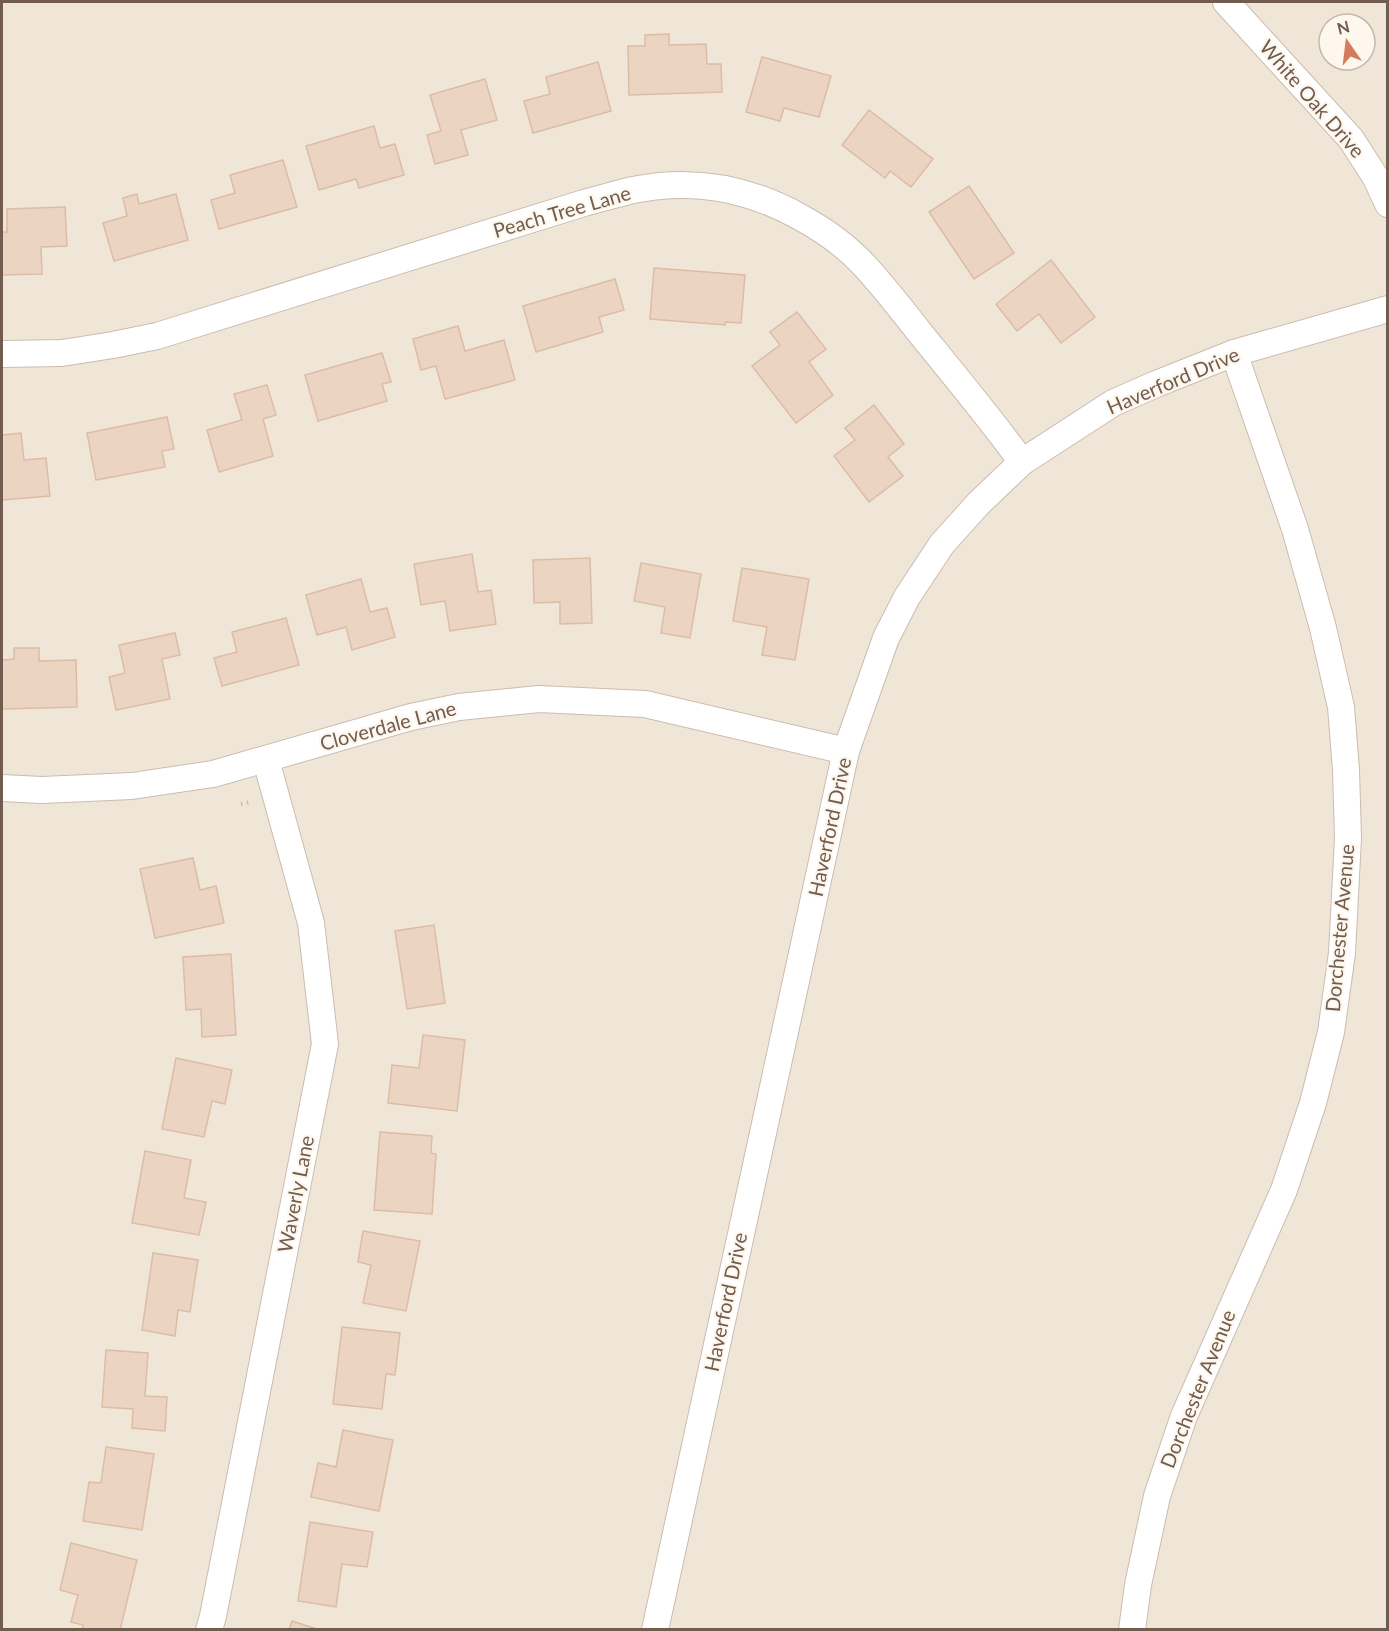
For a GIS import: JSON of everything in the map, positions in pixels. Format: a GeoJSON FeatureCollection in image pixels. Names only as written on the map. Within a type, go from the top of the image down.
{"type":"FeatureCollection","features":[{"type":"Feature","properties":{"kind":"street","name":"White Oak Drive"},"geometry":{"type":"LineString","coordinates":[[1226,2],[1351,139],[1376,178],[1388,204]]}},
{"type":"Feature","properties":{"kind":"street","name":"Peach Tree Lane"},"geometry":{"type":"LineString","coordinates":[[2,354],[62,353],[157,336],[584,203],[634,190],[703,185],[733,189],[783,207],[843,245],[886,291],[1022,462]]}},
{"type":"Feature","properties":{"kind":"street","name":"Haverford Drive"},"geometry":{"type":"LineString","coordinates":[[655,1629],[846,751],[886,638],[907,597],[942,544],[978,504],[1022,462],[1113,403],[1234,353],[1388,309]]}},
{"type":"Feature","properties":{"kind":"street","name":"Dorchester Avenue"},"geometry":{"type":"LineString","coordinates":[[1132,1629],[1138,1585],[1157,1496],[1180,1426],[1284,1190],[1313,1103],[1331,1032],[1342,953],[1348,838],[1341,706],[1323,628],[1295,529],[1234,353]]}},
{"type":"Feature","properties":{"kind":"street","name":"Cloverdale Lane"},"geometry":{"type":"LineString","coordinates":[[2,788],[42,790],[132,786],[213,774],[411,717],[459,706],[539,699],[645,704],[846,751]]}},
{"type":"Feature","properties":{"kind":"street","name":"Waverly Lane"},"geometry":{"type":"LineString","coordinates":[[209,1629],[325,1044],[311,923],[266,760]]}},
{"type":"Feature","properties":{"kind":"shaded area"},"geometry":{"type":"Polygon","coordinates":[[[2,2],[1387,2],[1387,1629],[2,1629],[2,2]]]}},
{"type":"Feature","properties":{"kind":"building"},"geometry":{"type":"Polygon","coordinates":[[[669,34],[669,45],[706,44],[707,64],[721,64],[722,92],[629,95],[628,46],[645,46],[645,35],[669,34]]]}},
{"type":"Feature","properties":{"kind":"building"},"geometry":{"type":"Polygon","coordinates":[[[762,57],[831,76],[819,117],[784,108],[780,121],[746,112],[762,57]]]}},
{"type":"Feature","properties":{"kind":"building"},"geometry":{"type":"Polygon","coordinates":[[[598,62],[611,111],[533,133],[524,101],[550,94],[546,77],[598,62]]]}},
{"type":"Feature","properties":{"kind":"building"},"geometry":{"type":"Polygon","coordinates":[[[485,79],[497,120],[461,130],[468,155],[435,164],[427,135],[441,131],[430,95],[485,79]]]}},
{"type":"Feature","properties":{"kind":"building"},"geometry":{"type":"Polygon","coordinates":[[[869,110],[933,159],[911,187],[890,171],[885,178],[842,145],[869,110]]]}},
{"type":"Feature","properties":{"kind":"building"},"geometry":{"type":"Polygon","coordinates":[[[374,126],[380,148],[395,144],[404,175],[359,188],[356,179],[319,190],[306,146],[374,126]]]}},
{"type":"Feature","properties":{"kind":"building"},"geometry":{"type":"Polygon","coordinates":[[[283,160],[297,207],[219,229],[211,200],[235,193],[230,175],[283,160]]]}},
{"type":"Feature","properties":{"kind":"building"},"geometry":{"type":"Polygon","coordinates":[[[969,186],[1014,253],[974,279],[929,212],[969,186]]]}},
{"type":"Feature","properties":{"kind":"building"},"geometry":{"type":"Polygon","coordinates":[[[137,194],[139,204],[176,194],[188,240],[114,261],[103,223],[127,216],[123,198],[137,194]]]}},
{"type":"Feature","properties":{"kind":"building"},"geometry":{"type":"Polygon","coordinates":[[[65,207],[67,246],[41,247],[42,274],[2,275],[2,232],[7,232],[7,209],[65,207]]]}},
{"type":"Feature","properties":{"kind":"building"},"geometry":{"type":"Polygon","coordinates":[[[1051,260],[1095,317],[1061,343],[1039,314],[1017,331],[996,304],[1051,260]]]}},
{"type":"Feature","properties":{"kind":"building"},"geometry":{"type":"Polygon","coordinates":[[[654,268],[745,275],[741,323],[725,322],[725,325],[650,319],[654,268]]]}},
{"type":"Feature","properties":{"kind":"building"},"geometry":{"type":"Polygon","coordinates":[[[615,279],[624,310],[599,317],[603,332],[536,352],[523,306],[615,279]]]}},
{"type":"Feature","properties":{"kind":"building"},"geometry":{"type":"Polygon","coordinates":[[[797,312],[826,349],[809,362],[833,395],[796,423],[752,366],[780,345],[770,332],[797,312]]]}},
{"type":"Feature","properties":{"kind":"building"},"geometry":{"type":"Polygon","coordinates":[[[458,326],[465,351],[504,340],[515,380],[445,399],[436,366],[421,370],[413,339],[458,326]]]}},
{"type":"Feature","properties":{"kind":"building"},"geometry":{"type":"Polygon","coordinates":[[[382,353],[391,382],[382,384],[387,401],[318,421],[305,375],[382,353]]]}},
{"type":"Feature","properties":{"kind":"building"},"geometry":{"type":"Polygon","coordinates":[[[267,385],[276,415],[263,419],[273,456],[219,472],[207,430],[242,420],[234,394],[267,385]]]}},
{"type":"Feature","properties":{"kind":"building"},"geometry":{"type":"Polygon","coordinates":[[[874,405],[904,444],[888,457],[903,476],[869,502],[834,456],[855,440],[845,428],[874,405]]]}},
{"type":"Feature","properties":{"kind":"building"},"geometry":{"type":"Polygon","coordinates":[[[167,417],[174,449],[162,451],[165,467],[96,480],[87,433],[167,417]]]}},
{"type":"Feature","properties":{"kind":"building"},"geometry":{"type":"Polygon","coordinates":[[[21,433],[24,460],[46,458],[50,496],[2,500],[2,435],[21,433]]]}},
{"type":"Feature","properties":{"kind":"building"},"geometry":{"type":"Polygon","coordinates":[[[472,554],[478,592],[491,590],[496,624],[450,631],[445,601],[421,605],[414,564],[472,554]]]}},
{"type":"Feature","properties":{"kind":"building"},"geometry":{"type":"Polygon","coordinates":[[[590,558],[592,623],[560,624],[560,602],[534,603],[533,560],[590,558]]]}},
{"type":"Feature","properties":{"kind":"building"},"geometry":{"type":"Polygon","coordinates":[[[641,563],[701,574],[690,638],[661,633],[665,607],[634,601],[641,563]]]}},
{"type":"Feature","properties":{"kind":"building"},"geometry":{"type":"Polygon","coordinates":[[[742,568],[809,579],[795,660],[762,655],[767,627],[733,621],[742,568]]]}},
{"type":"Feature","properties":{"kind":"building"},"geometry":{"type":"Polygon","coordinates":[[[361,579],[370,612],[387,608],[395,637],[352,650],[346,627],[317,635],[306,595],[361,579]]]}},
{"type":"Feature","properties":{"kind":"building"},"geometry":{"type":"Polygon","coordinates":[[[286,618],[299,665],[222,686],[214,658],[237,652],[232,632],[286,618]]]}},
{"type":"Feature","properties":{"kind":"building"},"geometry":{"type":"Polygon","coordinates":[[[175,633],[180,655],[162,659],[170,699],[116,710],[109,677],[125,673],[119,645],[175,633]]]}},
{"type":"Feature","properties":{"kind":"building"},"geometry":{"type":"Polygon","coordinates":[[[14,648],[39,648],[39,661],[76,660],[77,707],[2,709],[2,660],[14,659],[14,648]]]}},
{"type":"Feature","properties":{"kind":"building"},"geometry":{"type":"Polygon","coordinates":[[[193,858],[200,890],[216,886],[224,923],[155,938],[140,869],[193,858]]]}},
{"type":"Feature","properties":{"kind":"building"},"geometry":{"type":"Polygon","coordinates":[[[434,925],[445,1003],[407,1009],[395,931],[434,925]]]}},
{"type":"Feature","properties":{"kind":"building"},"geometry":{"type":"Polygon","coordinates":[[[231,954],[236,1035],[202,1037],[201,1009],[186,1010],[183,957],[231,954]]]}},
{"type":"Feature","properties":{"kind":"building"},"geometry":{"type":"Polygon","coordinates":[[[423,1035],[465,1040],[457,1111],[388,1103],[392,1065],[419,1068],[423,1035]]]}},
{"type":"Feature","properties":{"kind":"building"},"geometry":{"type":"Polygon","coordinates":[[[176,1058],[232,1070],[225,1104],[212,1101],[204,1137],[162,1129],[176,1058]]]}},
{"type":"Feature","properties":{"kind":"building"},"geometry":{"type":"Polygon","coordinates":[[[380,1132],[432,1136],[431,1153],[436,1154],[432,1214],[374,1210],[380,1132]]]}},
{"type":"Feature","properties":{"kind":"building"},"geometry":{"type":"Polygon","coordinates":[[[145,1151],[191,1160],[184,1198],[206,1202],[199,1235],[132,1223],[145,1151]]]}},
{"type":"Feature","properties":{"kind":"building"},"geometry":{"type":"Polygon","coordinates":[[[363,1231],[420,1241],[406,1311],[363,1303],[371,1265],[358,1262],[363,1231]]]}},
{"type":"Feature","properties":{"kind":"building"},"geometry":{"type":"Polygon","coordinates":[[[153,1253],[198,1260],[190,1312],[178,1310],[175,1336],[142,1330],[153,1253]]]}},
{"type":"Feature","properties":{"kind":"building"},"geometry":{"type":"Polygon","coordinates":[[[342,1327],[400,1333],[395,1375],[386,1374],[382,1409],[333,1404],[342,1327]]]}},
{"type":"Feature","properties":{"kind":"building"},"geometry":{"type":"Polygon","coordinates":[[[106,1350],[148,1353],[145,1396],[167,1397],[165,1431],[132,1428],[133,1409],[102,1407],[106,1350]]]}},
{"type":"Feature","properties":{"kind":"building"},"geometry":{"type":"Polygon","coordinates":[[[343,1430],[393,1440],[379,1511],[311,1497],[318,1463],[336,1467],[343,1430]]]}},
{"type":"Feature","properties":{"kind":"building"},"geometry":{"type":"Polygon","coordinates":[[[106,1447],[154,1454],[142,1530],[83,1521],[89,1482],[101,1483],[106,1447]]]}},
{"type":"Feature","properties":{"kind":"building"},"geometry":{"type":"Polygon","coordinates":[[[310,1522],[373,1532],[367,1567],[342,1564],[336,1607],[298,1601],[310,1522]]]}},
{"type":"Feature","properties":{"kind":"building"},"geometry":{"type":"Polygon","coordinates":[[[71,1543],[137,1560],[120,1630],[82,1630],[83,1625],[71,1622],[78,1595],[60,1590],[71,1543]]]}},
{"type":"Feature","properties":{"kind":"building"},"geometry":{"type":"Polygon","coordinates":[[[292,1621],[320,1630],[289,1630],[292,1621]]]}}]}
